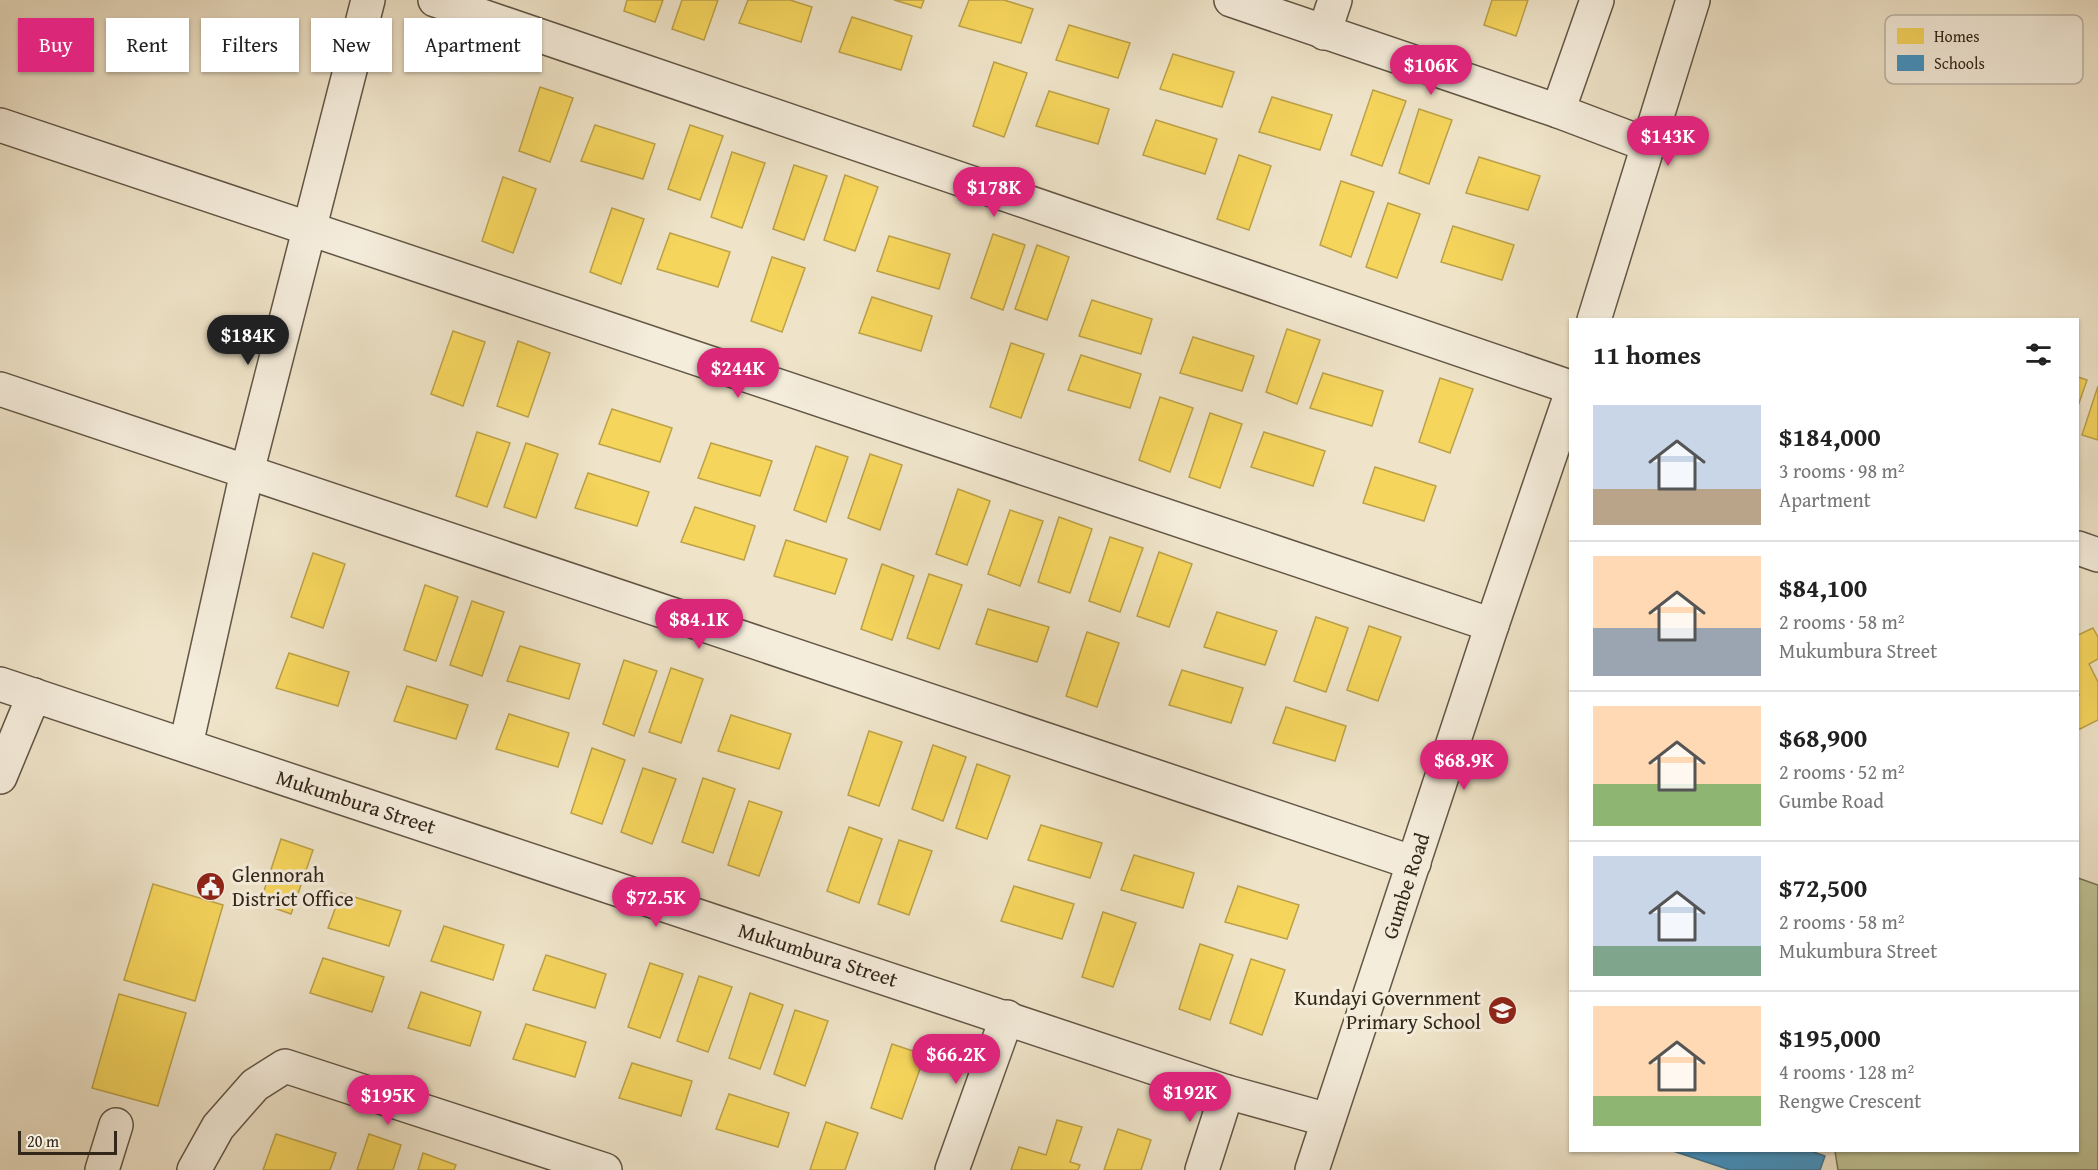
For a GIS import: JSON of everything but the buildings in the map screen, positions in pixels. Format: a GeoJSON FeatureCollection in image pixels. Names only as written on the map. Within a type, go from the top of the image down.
{"type":"FeatureCollection","features":[{"type":"Feature","properties":{"kind":"street"},"geometry":{"type":"LineString","coordinates":[[186,745],[247,472],[368,0]]}},
{"type":"Feature","properties":{"kind":"street"},"geometry":{"type":"LineString","coordinates":[[435,0],[1569,387]]}},
{"type":"Feature","properties":{"kind":"street"},"geometry":{"type":"LineString","coordinates":[[1231,0],[1558,111],[1648,145]]}},
{"type":"Feature","properties":{"kind":"street"},"geometry":{"type":"LineString","coordinates":[[1324,33],[1335,0]]}},
{"type":"Feature","properties":{"kind":"street"},"geometry":{"type":"LineString","coordinates":[[1558,111],[1597,0]]}},
{"type":"Feature","properties":{"kind":"street"},"geometry":{"type":"LineString","coordinates":[[1595,318],[1693,0]]}},
{"type":"Feature","properties":{"kind":"street"},"geometry":{"type":"LineString","coordinates":[[0,125],[1492,626]]}},
{"type":"Feature","properties":{"kind":"street"},"geometry":{"type":"LineString","coordinates":[[0,389],[1414,862]]}},
{"type":"Feature","properties":{"kind":"street","name":"Gumbe Road"},"geometry":{"type":"LineString","coordinates":[[1312,1170],[1569,400]]}},
{"type":"Feature","properties":{"kind":"street"},"geometry":{"type":"LineString","coordinates":[[2079,548],[2098,555]]}},
{"type":"Feature","properties":{"kind":"street","name":"Mukumbura Street"},"geometry":{"type":"LineString","coordinates":[[0,684],[1227,1092],[1328,1120]]}},
{"type":"Feature","properties":{"kind":"street"},"geometry":{"type":"LineString","coordinates":[[0,777],[34,695]]}},
{"type":"Feature","properties":{"kind":"street"},"geometry":{"type":"LineString","coordinates":[[952,1170],[1007,1017]]}},
{"type":"Feature","properties":{"kind":"street"},"geometry":{"type":"LineString","coordinates":[[194,1170],[218,1127],[255,1085],[285,1066],[605,1170]]}},
{"type":"Feature","properties":{"kind":"street"},"geometry":{"type":"LineString","coordinates":[[1202,1170],[1227,1092]]}},
{"type":"Feature","properties":{"kind":"street"},"geometry":{"type":"LineString","coordinates":[[102,1170],[116,1125]]}},
{"type":"Feature","properties":{"kind":"green space"},"geometry":{"type":"Polygon","coordinates":[[[2079,878],[2098,885],[2098,1170],[1838,1170],[1835,1152],[2079,1152],[2079,878]]]}},
{"type":"Feature","properties":{"kind":"place","name":"Glennorah District Office"},"geometry":{"type":"Point","coordinates":[211,887]}},
{"type":"Feature","properties":{"kind":"place","name":"Kundayi Government Primary School"},"geometry":{"type":"Point","coordinates":[1502,1010]}}]}
